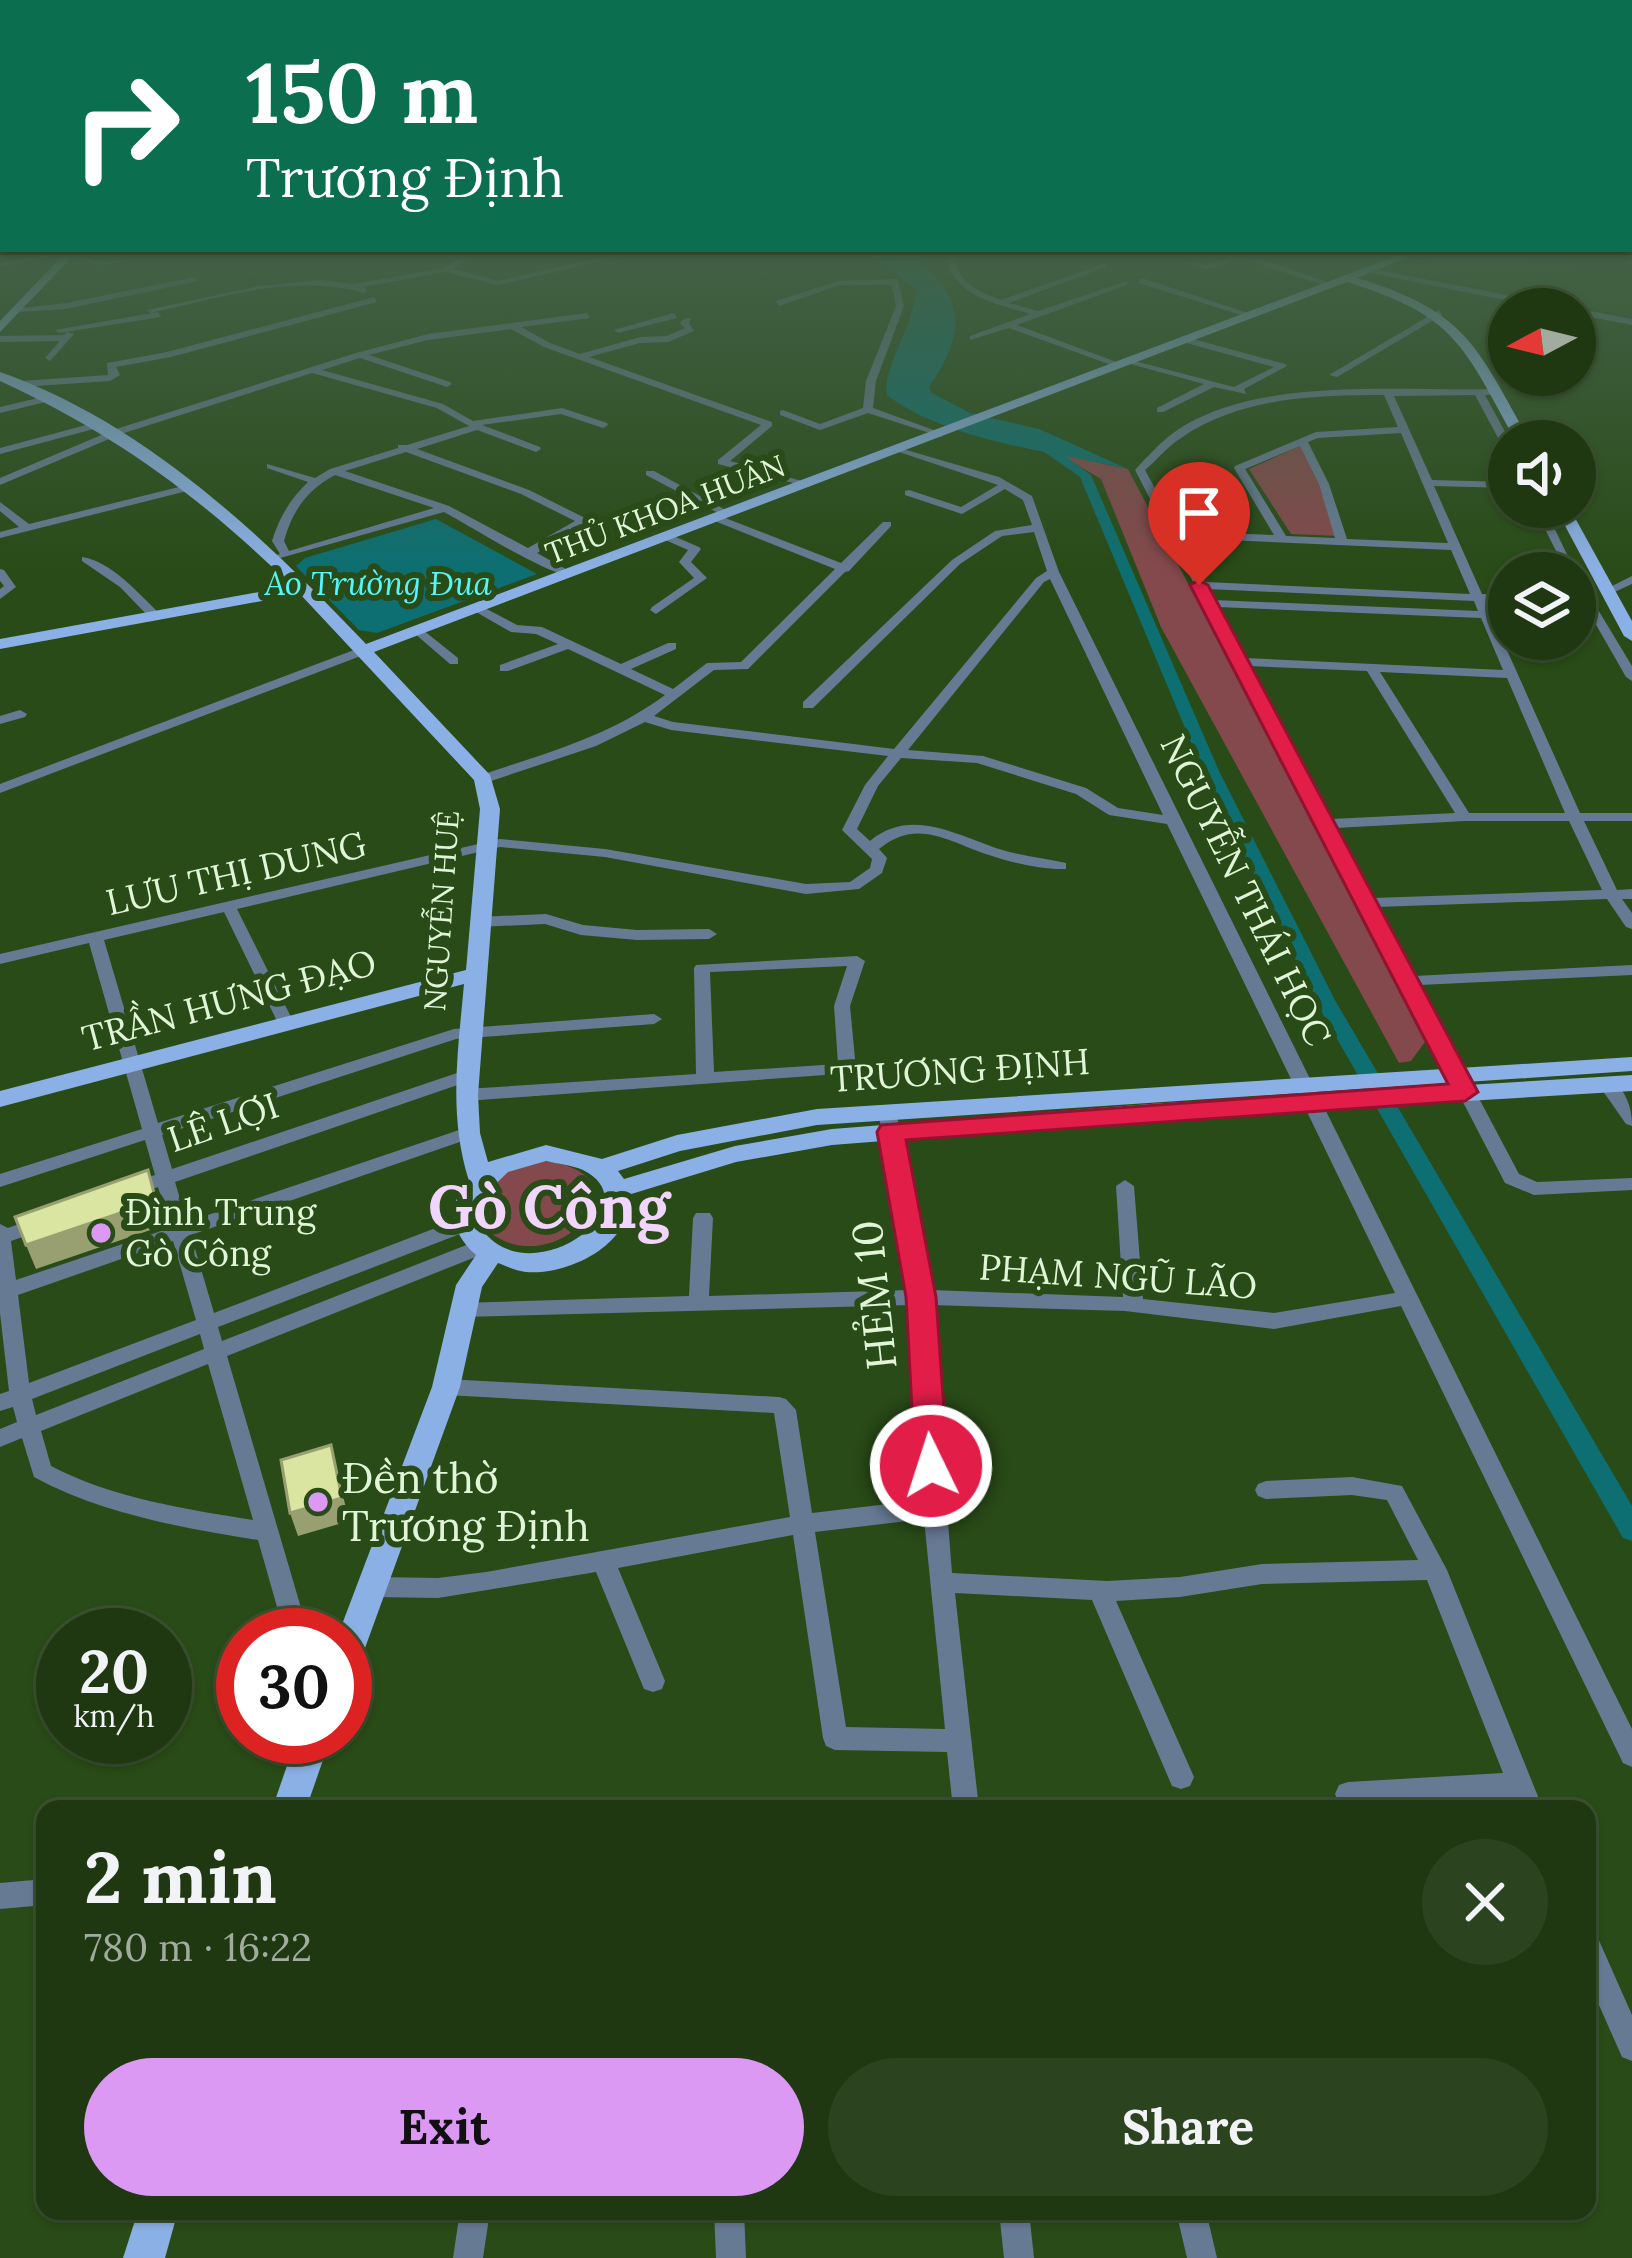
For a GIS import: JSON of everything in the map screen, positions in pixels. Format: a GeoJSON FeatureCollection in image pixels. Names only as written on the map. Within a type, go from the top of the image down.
{"type":"FeatureCollection","features":[{"type":"Feature","properties":{"kind":"main road"},"geometry":{"type":"LineString","coordinates":[[1121,362],[1131,358]]}},
{"type":"Feature","properties":{"kind":"main road","name":"THỦ KHOA HUÂN"},"geometry":{"type":"LineString","coordinates":[[362,651],[1121,362]]}},
{"type":"Feature","properties":{"kind":"main road","name":"NGUYỄN HUỆ"},"geometry":{"type":"LineString","coordinates":[[0,376],[117,432],[279,557],[301,589],[483,779],[490,809],[467,1085],[468,1133],[480,1180]]}},
{"type":"Feature","properties":{"kind":"main road"},"geometry":{"type":"LineString","coordinates":[[1574,528],[1622,615]]}},
{"type":"Feature","properties":{"kind":"main road"},"geometry":{"type":"LineString","coordinates":[[0,644],[301,589]]}},
{"type":"Feature","properties":{"kind":"main road","name":"TRẦN HƯNG ĐẠO"},"geometry":{"type":"LineString","coordinates":[[0,1099],[477,974]]}},
{"type":"Feature","properties":{"kind":"main road"},"geometry":{"type":"LineString","coordinates":[[1460,1082],[1632,1064]]}},
{"type":"Feature","properties":{"kind":"main road"},"geometry":{"type":"LineString","coordinates":[[1460,1082],[1620,1083]]}},
{"type":"Feature","properties":{"kind":"main road","name":"TRƯƠNG ĐỊNH"},"geometry":{"type":"LineString","coordinates":[[610,1179],[889,1121],[1460,1082]]}},
{"type":"Feature","properties":{"kind":"main road"},"geometry":{"type":"LineString","coordinates":[[366,1608],[446,1387],[480,1241],[468,1196],[480,1180],[510,1161],[546,1153],[570,1154],[610,1179],[620,1207],[598,1241],[577,1253],[526,1262],[480,1241]]}},
{"type":"Feature","properties":{"kind":"main road"},"geometry":{"type":"LineString","coordinates":[[292,1800],[305,1764]]}},
{"type":"Feature","properties":{"kind":"main road"},"geometry":{"type":"LineString","coordinates":[[144,2258],[155,2220]]}},
{"type":"Feature","properties":{"kind":"street"},"geometry":{"type":"LineString","coordinates":[[21,384],[110,378],[115,375],[110,365],[147,358]]}},
{"type":"Feature","properties":{"kind":"street"},"geometry":{"type":"LineString","coordinates":[[0,482],[117,432],[348,358]]}},
{"type":"Feature","properties":{"kind":"street"},"geometry":{"type":"LineString","coordinates":[[369,358],[447,384]]}},
{"type":"Feature","properties":{"kind":"street"},"geometry":{"type":"LineString","coordinates":[[584,358],[768,424],[722,462],[805,485]]}},
{"type":"Feature","properties":{"kind":"street"},"geometry":{"type":"LineString","coordinates":[[868,410],[880,358]]}},
{"type":"Feature","properties":{"kind":"street"},"geometry":{"type":"LineString","coordinates":[[1110,358],[1261,398],[1488,392]]}},
{"type":"Feature","properties":{"kind":"street"},"geometry":{"type":"LineString","coordinates":[[1235,390],[1282,366],[1254,358]]}},
{"type":"Feature","properties":{"kind":"street"},"geometry":{"type":"LineString","coordinates":[[1334,375],[1362,358]]}},
{"type":"Feature","properties":{"kind":"street"},"geometry":{"type":"LineString","coordinates":[[310,370],[446,408],[474,425],[536,449]]}},
{"type":"Feature","properties":{"kind":"street"},"geometry":{"type":"LineString","coordinates":[[1160,410],[1212,384]]}},
{"type":"Feature","properties":{"kind":"street"},"geometry":{"type":"LineString","coordinates":[[1479,393],[1493,420]]}},
{"type":"Feature","properties":{"kind":"street"},"geometry":{"type":"LineString","coordinates":[[1389,395],[1574,816],[1632,925]]}},
{"type":"Feature","properties":{"kind":"street"},"geometry":{"type":"LineString","coordinates":[[0,410],[51,398]]}},
{"type":"Feature","properties":{"kind":"street"},"geometry":{"type":"LineString","coordinates":[[1261,398],[1174,433],[1140,470],[1498,1156],[1520,1185],[1534,1189],[1632,1184]]}},
{"type":"Feature","properties":{"kind":"street"},"geometry":{"type":"LineString","coordinates":[[788,410],[820,427],[868,410],[941,433]]}},
{"type":"Feature","properties":{"kind":"street"},"geometry":{"type":"LineString","coordinates":[[445,508],[279,557],[281,529],[297,497],[334,471],[474,425],[562,412],[603,425]]}},
{"type":"Feature","properties":{"kind":"street"},"geometry":{"type":"LineString","coordinates":[[840,421],[854,426]]}},
{"type":"Feature","properties":{"kind":"street"},"geometry":{"type":"LineString","coordinates":[[0,451],[101,424]]}},
{"type":"Feature","properties":{"kind":"street"},"geometry":{"type":"LineString","coordinates":[[1282,539],[1239,468],[1330,432],[1405,430]]}},
{"type":"Feature","properties":{"kind":"street"},"geometry":{"type":"LineString","coordinates":[[1303,440],[1324,484],[1342,542]]}},
{"type":"Feature","properties":{"kind":"street"},"geometry":{"type":"LineString","coordinates":[[402,447],[525,492],[583,521],[527,554]]}},
{"type":"Feature","properties":{"kind":"street"},"geometry":{"type":"LineString","coordinates":[[900,449],[1006,484]]}},
{"type":"Feature","properties":{"kind":"street"},"geometry":{"type":"LineString","coordinates":[[271,466],[315,481]]}},
{"type":"Feature","properties":{"kind":"street"},"geometry":{"type":"LineString","coordinates":[[334,471],[445,508],[567,574]]}},
{"type":"Feature","properties":{"kind":"street"},"geometry":{"type":"LineString","coordinates":[[650,473],[722,516],[845,569]]}},
{"type":"Feature","properties":{"kind":"street"},"geometry":{"type":"LineString","coordinates":[[1431,483],[1488,484]]}},
{"type":"Feature","properties":{"kind":"street"},"geometry":{"type":"LineString","coordinates":[[910,493],[962,511],[1006,484]]}},
{"type":"Feature","properties":{"kind":"street","name":"NGUYỄN THÁI HỌC"},"geometry":{"type":"LineString","coordinates":[[1006,484],[1028,499],[1053,572],[1632,1755]]}},
{"type":"Feature","properties":{"kind":"street"},"geometry":{"type":"LineString","coordinates":[[0,535],[191,488]]}},
{"type":"Feature","properties":{"kind":"street"},"geometry":{"type":"LineString","coordinates":[[0,505],[26,527]]}},
{"type":"Feature","properties":{"kind":"street"},"geometry":{"type":"LineString","coordinates":[[483,779],[591,743],[644,718],[711,665],[744,666],[887,524]]}},
{"type":"Feature","properties":{"kind":"street"},"geometry":{"type":"LineString","coordinates":[[808,705],[956,562],[999,533],[1037,528]]}},
{"type":"Feature","properties":{"kind":"street"},"geometry":{"type":"LineString","coordinates":[[1172,534],[1458,547]]}},
{"type":"Feature","properties":{"kind":"street"},"geometry":{"type":"LineString","coordinates":[[656,610],[701,578],[685,562],[695,549],[667,537]]}},
{"type":"Feature","properties":{"kind":"street"},"geometry":{"type":"LineString","coordinates":[[86,559],[124,585],[155,616]]}},
{"type":"Feature","properties":{"kind":"street"},"geometry":{"type":"LineString","coordinates":[[0,572],[10,587],[0,595]]}},
{"type":"Feature","properties":{"kind":"street"},"geometry":{"type":"LineString","coordinates":[[1053,572],[1040,580],[899,753],[850,822],[853,836],[872,847],[887,832],[932,830],[987,850],[1061,866]]}},
{"type":"Feature","properties":{"kind":"street"},"geometry":{"type":"LineString","coordinates":[[1598,621],[1622,615],[1632,580]]}},
{"type":"Feature","properties":{"kind":"street"},"geometry":{"type":"LineString","coordinates":[[1199,585],[1488,598]]}},
{"type":"Feature","properties":{"kind":"street"},"geometry":{"type":"LineString","coordinates":[[1211,603],[1488,615]]}},
{"type":"Feature","properties":{"kind":"street"},"geometry":{"type":"LineString","coordinates":[[475,608],[512,628],[538,630],[671,693]]}},
{"type":"Feature","properties":{"kind":"street"},"geometry":{"type":"LineString","coordinates":[[1596,619],[1632,676]]}},
{"type":"Feature","properties":{"kind":"street"},"geometry":{"type":"LineString","coordinates":[[418,630],[454,661]]}},
{"type":"Feature","properties":{"kind":"street"},"geometry":{"type":"LineString","coordinates":[[504,668],[567,645]]}},
{"type":"Feature","properties":{"kind":"street"},"geometry":{"type":"LineString","coordinates":[[619,670],[672,646]]}},
{"type":"Feature","properties":{"kind":"street","name":"THỦ KHOA HUÂN"},"geometry":{"type":"LineString","coordinates":[[0,790],[362,651]]}},
{"type":"Feature","properties":{"kind":"street"},"geometry":{"type":"LineString","coordinates":[[1240,662],[1512,674]]}},
{"type":"Feature","properties":{"kind":"street"},"geometry":{"type":"LineString","coordinates":[[1372,669],[1465,817]]}},
{"type":"Feature","properties":{"kind":"street"},"geometry":{"type":"LineString","coordinates":[[0,720],[20,714]]}},
{"type":"Feature","properties":{"kind":"street"},"geometry":{"type":"LineString","coordinates":[[644,718],[671,726],[997,762],[1081,791],[1114,812],[1173,821]]}},
{"type":"Feature","properties":{"kind":"street"},"geometry":{"type":"LineString","coordinates":[[1326,824],[1465,817],[1632,817]]}},
{"type":"Feature","properties":{"kind":"street","name":"LƯU THỊ DUNG"},"geometry":{"type":"LineString","coordinates":[[0,959],[485,846],[514,843],[573,848],[806,889],[863,882],[877,870],[880,858],[872,847]]}},
{"type":"Feature","properties":{"kind":"street"},"geometry":{"type":"LineString","coordinates":[[1368,903],[1632,894]]}},
{"type":"Feature","properties":{"kind":"street"},"geometry":{"type":"LineString","coordinates":[[227,905],[286,1021]]}},
{"type":"Feature","properties":{"kind":"street"},"geometry":{"type":"LineString","coordinates":[[478,922],[546,920],[581,930],[637,935],[709,934]]}},
{"type":"Feature","properties":{"kind":"street"},"geometry":{"type":"LineString","coordinates":[[95,936],[289,1608]]}},
{"type":"Feature","properties":{"kind":"street","name":"LÊ LỢI"},"geometry":{"type":"LineString","coordinates":[[104,1200],[467,1085],[705,1077],[848,1069],[842,1006],[857,961],[702,968],[705,1077]]}},
{"type":"Feature","properties":{"kind":"street"},"geometry":{"type":"LineString","coordinates":[[1409,981],[1632,970]]}},
{"type":"Feature","properties":{"kind":"street"},"geometry":{"type":"LineString","coordinates":[[0,1181],[470,1033],[654,1019]]}},
{"type":"Feature","properties":{"kind":"street"},"geometry":{"type":"LineString","coordinates":[[1620,1083],[1632,1120]]}},
{"type":"Feature","properties":{"kind":"street","name":"HẺM 10"},"geometry":{"type":"LineString","coordinates":[[889,1121],[921,1297],[934,1508],[965,1800]]}},
{"type":"Feature","properties":{"kind":"street"},"geometry":{"type":"LineString","coordinates":[[5,1291],[468,1133]]}},
{"type":"Feature","properties":{"kind":"street"},"geometry":{"type":"LineString","coordinates":[[1125,1186],[1134,1306]]}},
{"type":"Feature","properties":{"kind":"street"},"geometry":{"type":"LineString","coordinates":[[63,1215],[0,1236],[10,1399],[27,1427],[42,1471],[214,1524],[267,1532]]}},
{"type":"Feature","properties":{"kind":"street"},"geometry":{"type":"LineString","coordinates":[[699,1303],[704,1218]]}},
{"type":"Feature","properties":{"kind":"street"},"geometry":{"type":"LineString","coordinates":[[10,1399],[205,1324],[480,1241]]}},
{"type":"Feature","properties":{"kind":"street"},"geometry":{"type":"LineString","coordinates":[[0,1438],[480,1241]]}},
{"type":"Feature","properties":{"kind":"street","name":"PHẠM NGŨ LÃO"},"geometry":{"type":"LineString","coordinates":[[462,1310],[921,1297],[1134,1306],[1274,1321],[1407,1298]]}},
{"type":"Feature","properties":{"kind":"street"},"geometry":{"type":"LineString","coordinates":[[446,1387],[775,1402],[784,1410],[836,1738],[958,1741]]}},
{"type":"Feature","properties":{"kind":"street"},"geometry":{"type":"LineString","coordinates":[[1266,1490],[1352,1486],[1394,1492],[1435,1570],[1526,1800]]}},
{"type":"Feature","properties":{"kind":"street"},"geometry":{"type":"LineString","coordinates":[[375,1587],[438,1588],[801,1524],[934,1508]]}},
{"type":"Feature","properties":{"kind":"street"},"geometry":{"type":"LineString","coordinates":[[603,1560],[652,1682]]}},
{"type":"Feature","properties":{"kind":"street"},"geometry":{"type":"LineString","coordinates":[[942,1582],[1100,1591],[1180,1587],[1262,1574],[1435,1570]]}},
{"type":"Feature","properties":{"kind":"street"},"geometry":{"type":"LineString","coordinates":[[1100,1591],[1181,1777]]}},
{"type":"Feature","properties":{"kind":"street"},"geometry":{"type":"LineString","coordinates":[[1348,1794],[1520,1784]]}},
{"type":"Feature","properties":{"kind":"street"},"geometry":{"type":"LineString","coordinates":[[0,1896],[36,1893]]}},
{"type":"Feature","properties":{"kind":"street"},"geometry":{"type":"LineString","coordinates":[[1597,1997],[1632,2047]]}},
{"type":"Feature","properties":{"kind":"street"},"geometry":{"type":"LineString","coordinates":[[467,2258],[473,2220]]}},
{"type":"Feature","properties":{"kind":"street"},"geometry":{"type":"LineString","coordinates":[[729,2220],[731,2258]]}},
{"type":"Feature","properties":{"kind":"street"},"geometry":{"type":"LineString","coordinates":[[1015,2220],[1019,2258]]}},
{"type":"Feature","properties":{"kind":"street"},"geometry":{"type":"LineString","coordinates":[[1193,2220],[1202,2258]]}},
{"type":"Feature","properties":{"kind":"shaded area"},"geometry":{"type":"Polygon","coordinates":[[[1308,446],[1339,536],[1291,534],[1249,469],[1308,446]]]}},
{"type":"Feature","properties":{"kind":"shaded area"},"geometry":{"type":"Polygon","coordinates":[[[1059,454],[1128,469],[1427,1039],[1411,1061],[1399,1063],[1161,627],[1101,479],[1059,454]]]}},
{"type":"Feature","properties":{"kind":"shaded area"},"geometry":{"type":"Polygon","coordinates":[[[543,1161],[577,1170],[593,1186],[593,1206],[581,1224],[560,1239],[534,1246],[506,1242],[480,1223],[479,1194],[504,1170],[543,1161]]]}},
{"type":"Feature","properties":{"kind":"water"},"geometry":{"type":"Polygon","coordinates":[[[894,358],[946,358],[929,387],[932,393],[970,413],[1039,429],[1128,469],[940,424],[887,395],[894,358]]]}},
{"type":"Feature","properties":{"kind":"water","name":"Ao Trường Đua"},"geometry":{"type":"Polygon","coordinates":[[[436,519],[537,574],[377,633],[359,630],[296,566],[305,558],[436,519]]]}},
{"type":"Feature","properties":{"kind":"building"},"geometry":{"type":"Polygon","coordinates":[[[148,1170],[156,1201],[26,1245],[15,1217],[148,1170]]]}},
{"type":"Feature","properties":{"kind":"building"},"geometry":{"type":"Polygon","coordinates":[[[331,1445],[342,1498],[290,1513],[281,1460],[331,1445]]]}},
{"type":"Feature","properties":{"kind":"waterway"},"geometry":{"type":"LineString","coordinates":[[1040,443],[1085,475],[1211,771],[1326,1002],[1632,1530]]}},
{"type":"Feature","properties":{"kind":"place","name":"Đình Trung Gò Công"},"geometry":{"type":"Point","coordinates":[101,1233]}},
{"type":"Feature","properties":{"kind":"place","name":"Đền thờ Trương Định"},"geometry":{"type":"Point","coordinates":[318,1502]}},
{"type":"Feature","properties":{"kind":"district","name":"Gò Công"},"geometry":{"type":"Point","coordinates":[549,1206]}},
{"type":"Feature","properties":{"kind":"route"},"geometry":{"type":"LineString","coordinates":[[931,1466],[921,1297],[891,1132],[1465,1092],[1199,585]]}}]}
